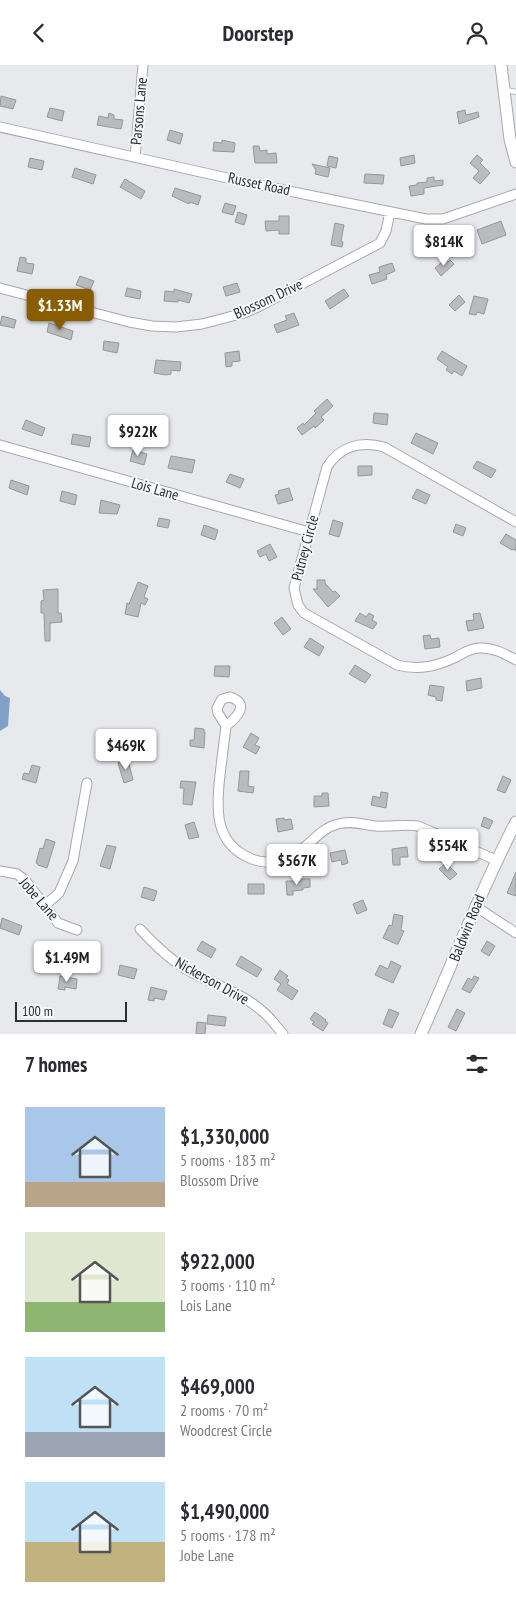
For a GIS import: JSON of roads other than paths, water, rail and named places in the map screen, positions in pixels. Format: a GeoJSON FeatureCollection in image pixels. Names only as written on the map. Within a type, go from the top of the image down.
{"type":"FeatureCollection","features":[{"type":"Feature","properties":{"kind":"street","name":"Parsons Lane"},"geometry":{"type":"LineString","coordinates":[[135,157],[143,65]]}},
{"type":"Feature","properties":{"kind":"street"},"geometry":{"type":"LineString","coordinates":[[501,65],[510,91],[510,139],[516,162]]}},
{"type":"Feature","properties":{"kind":"street","name":"Russet Road"},"geometry":{"type":"LineString","coordinates":[[0,127],[426,219],[443,219],[516,194]]}},
{"type":"Feature","properties":{"kind":"street","name":"Blossom Drive"},"geometry":{"type":"LineString","coordinates":[[0,288],[129,322],[163,327],[202,324],[244,313],[380,243],[386,231],[390,212]]}},
{"type":"Feature","properties":{"kind":"street","name":"Lois Lane"},"geometry":{"type":"LineString","coordinates":[[0,445],[309,532]]}},
{"type":"Feature","properties":{"kind":"street","name":"Putney Circle"},"geometry":{"type":"LineString","coordinates":[[516,522],[384,447],[351,446],[331,459],[327,467],[294,588],[298,605],[311,618],[397,665],[409,668],[431,667],[470,649],[480,648],[502,652],[516,661]]}},
{"type":"Feature","properties":{"kind":"street"},"geometry":{"type":"LineString","coordinates":[[226,726],[217,813],[221,830],[230,845],[243,856],[259,862],[276,862],[292,857],[327,827],[339,823],[352,822],[375,826],[404,824],[418,826],[496,860]]}},
{"type":"Feature","properties":{"kind":"street"},"geometry":{"type":"LineString","coordinates":[[44,906],[58,893],[73,861],[87,783]]}},
{"type":"Feature","properties":{"kind":"street","name":"Baldwin Road"},"geometry":{"type":"LineString","coordinates":[[421,1034],[475,906],[496,860],[516,823]]}},
{"type":"Feature","properties":{"kind":"street","name":"Jobe Lane"},"geometry":{"type":"LineString","coordinates":[[0,871],[17,874],[25,880],[58,923],[77,931]]}},
{"type":"Feature","properties":{"kind":"street"},"geometry":{"type":"LineString","coordinates":[[475,906],[516,933]]}},
{"type":"Feature","properties":{"kind":"street","name":"Nickerson Drive"},"geometry":{"type":"LineString","coordinates":[[140,929],[174,961],[191,972],[255,1005],[272,1020],[283,1034]]}},
{"type":"Feature","properties":{"kind":"water"},"geometry":{"type":"Polygon","coordinates":[[[0,690],[5,696],[10,698],[8,726],[0,731],[0,690]]]}}]}
